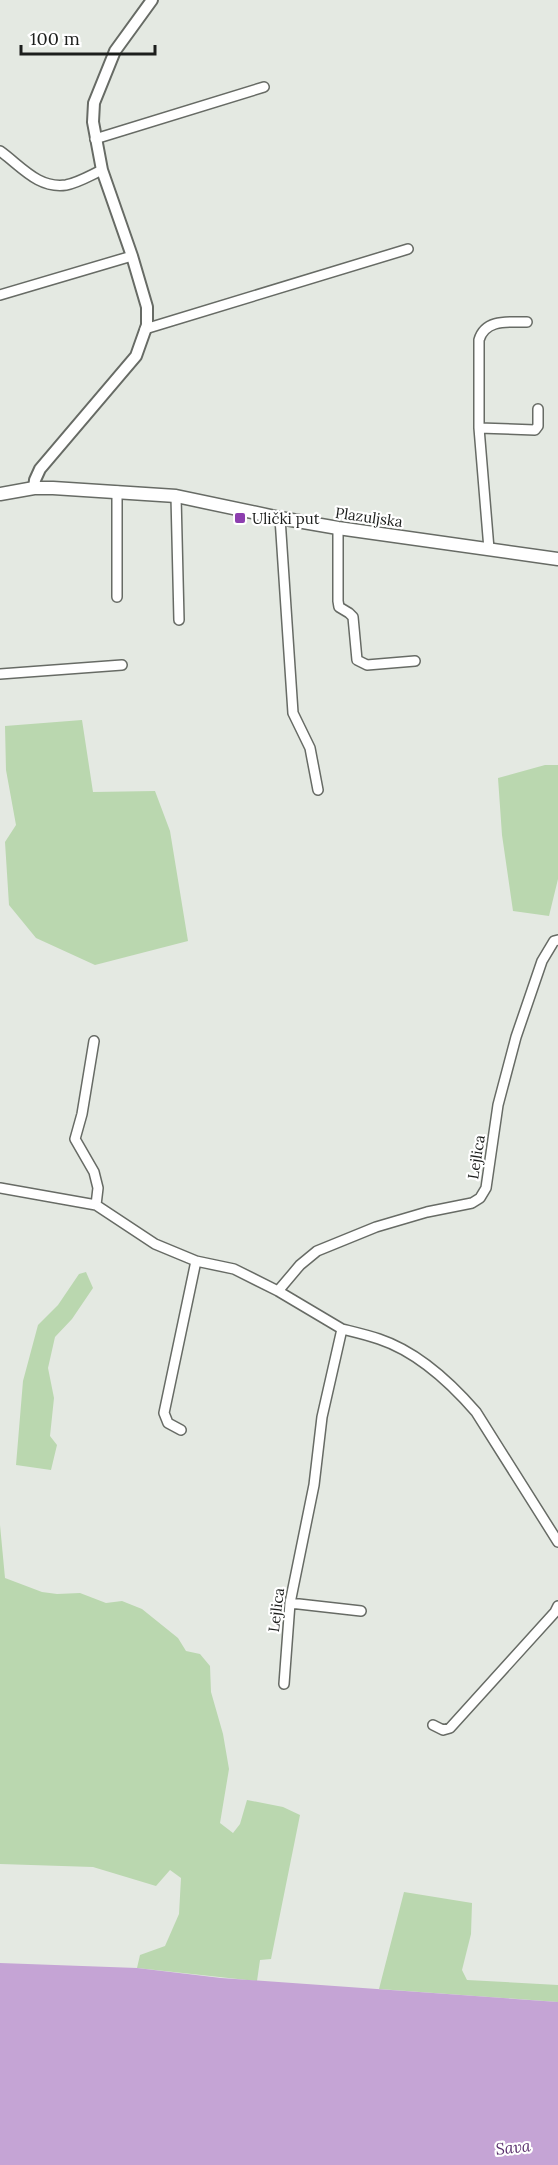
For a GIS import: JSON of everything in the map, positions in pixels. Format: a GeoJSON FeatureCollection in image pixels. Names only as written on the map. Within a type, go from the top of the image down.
{"type":"FeatureCollection","features":[{"type":"Feature","properties":{"kind":"main road","name":"Plazuljska"},"geometry":{"type":"LineString","coordinates":[[0,494],[34,488],[176,496],[338,528],[558,560]]}},
{"type":"Feature","properties":{"kind":"street"},"geometry":{"type":"LineString","coordinates":[[34,488],[40,469],[136,356],[147,325],[147,307],[102,170],[93,122],[94,103],[115,51],[152,0]]}},
{"type":"Feature","properties":{"kind":"street"},"geometry":{"type":"LineString","coordinates":[[95,139],[264,87]]}},
{"type":"Feature","properties":{"kind":"street"},"geometry":{"type":"LineString","coordinates":[[0,151],[38,181],[52,185],[67,185],[102,170]]}},
{"type":"Feature","properties":{"kind":"street"},"geometry":{"type":"LineString","coordinates":[[145,329],[408,249]]}},
{"type":"Feature","properties":{"kind":"street"},"geometry":{"type":"LineString","coordinates":[[0,295],[132,256]]}},
{"type":"Feature","properties":{"kind":"street"},"geometry":{"type":"LineString","coordinates":[[489,549],[479,428],[479,340],[488,326],[495,323],[526,322]]}},
{"type":"Feature","properties":{"kind":"street"},"geometry":{"type":"LineString","coordinates":[[479,428],[535,430],[538,426],[537,409]]}},
{"type":"Feature","properties":{"kind":"street"},"geometry":{"type":"LineString","coordinates":[[117,491],[117,597]]}},
{"type":"Feature","properties":{"kind":"street"},"geometry":{"type":"LineString","coordinates":[[176,496],[179,620]]}},
{"type":"Feature","properties":{"kind":"street"},"geometry":{"type":"LineString","coordinates":[[280,518],[292,713],[310,748],[318,790]]}},
{"type":"Feature","properties":{"kind":"street"},"geometry":{"type":"LineString","coordinates":[[338,528],[339,608],[353,617],[357,660],[367,665],[415,661]]}},
{"type":"Feature","properties":{"kind":"street"},"geometry":{"type":"LineString","coordinates":[[0,674],[122,665]]}},
{"type":"Feature","properties":{"kind":"street","name":"Lejlica"},"geometry":{"type":"LineString","coordinates":[[278,1292],[300,1265],[317,1251],[376,1227],[427,1212],[472,1203],[480,1198],[486,1188],[498,1106],[516,1037],[542,961],[554,941],[558,940]]}},
{"type":"Feature","properties":{"kind":"street"},"geometry":{"type":"LineString","coordinates":[[94,1041],[82,1114],[75,1139],[94,1172],[98,1188],[96,1205]]}},
{"type":"Feature","properties":{"kind":"street"},"geometry":{"type":"LineString","coordinates":[[0,1188],[96,1205],[155,1244],[196,1261],[234,1269],[342,1329],[379,1338],[400,1347],[431,1368],[476,1412],[558,1542]]}},
{"type":"Feature","properties":{"kind":"street"},"geometry":{"type":"LineString","coordinates":[[181,1430],[168,1423],[164,1413],[196,1261]]}},
{"type":"Feature","properties":{"kind":"street","name":"Lejlica"},"geometry":{"type":"LineString","coordinates":[[284,1684],[290,1603],[314,1485],[322,1417],[342,1329]]}},
{"type":"Feature","properties":{"kind":"street"},"geometry":{"type":"LineString","coordinates":[[290,1603],[361,1611]]}},
{"type":"Feature","properties":{"kind":"street"},"geometry":{"type":"LineString","coordinates":[[434,1725],[443,1730],[450,1728],[558,1606]]}},
{"type":"Feature","properties":{"kind":"green space"},"geometry":{"type":"Polygon","coordinates":[[[82,720],[93,792],[155,791],[170,831],[188,941],[95,965],[36,938],[9,905],[5,842],[16,825],[6,770],[5,726],[82,720]]]}},
{"type":"Feature","properties":{"kind":"green space"},"geometry":{"type":"Polygon","coordinates":[[[545,765],[558,765],[558,879],[549,916],[513,911],[502,835],[498,778],[545,765]]]}},
{"type":"Feature","properties":{"kind":"green space"},"geometry":{"type":"Polygon","coordinates":[[[86,1272],[93,1288],[72,1319],[55,1337],[48,1368],[54,1398],[50,1436],[57,1445],[51,1470],[16,1465],[23,1381],[38,1325],[58,1305],[79,1274],[86,1272]]]}},
{"type":"Feature","properties":{"kind":"green space"},"geometry":{"type":"Polygon","coordinates":[[[0,1525],[5,1578],[42,1592],[80,1593],[106,1603],[122,1601],[142,1609],[178,1638],[186,1651],[200,1654],[210,1666],[211,1692],[223,1734],[229,1769],[220,1823],[233,1833],[240,1824],[247,1800],[283,1807],[300,1815],[271,1959],[260,1960],[257,1981],[137,1968],[140,1955],[165,1946],[179,1914],[181,1878],[170,1870],[156,1886],[93,1867],[0,1864],[0,1525]]]}},
{"type":"Feature","properties":{"kind":"green space"},"geometry":{"type":"Polygon","coordinates":[[[404,1892],[472,1903],[471,1934],[462,1970],[467,1980],[558,1985],[558,2002],[379,1989],[404,1892]]]}},
{"type":"Feature","properties":{"kind":"water","name":"Sava"},"geometry":{"type":"Polygon","coordinates":[[[0,1963],[137,1968],[221,1978],[558,2002],[558,2165],[0,2165],[0,1963]]]}},
{"type":"Feature","properties":{"kind":"place","name":"Ulički put"},"geometry":{"type":"Point","coordinates":[240,518]}}]}
